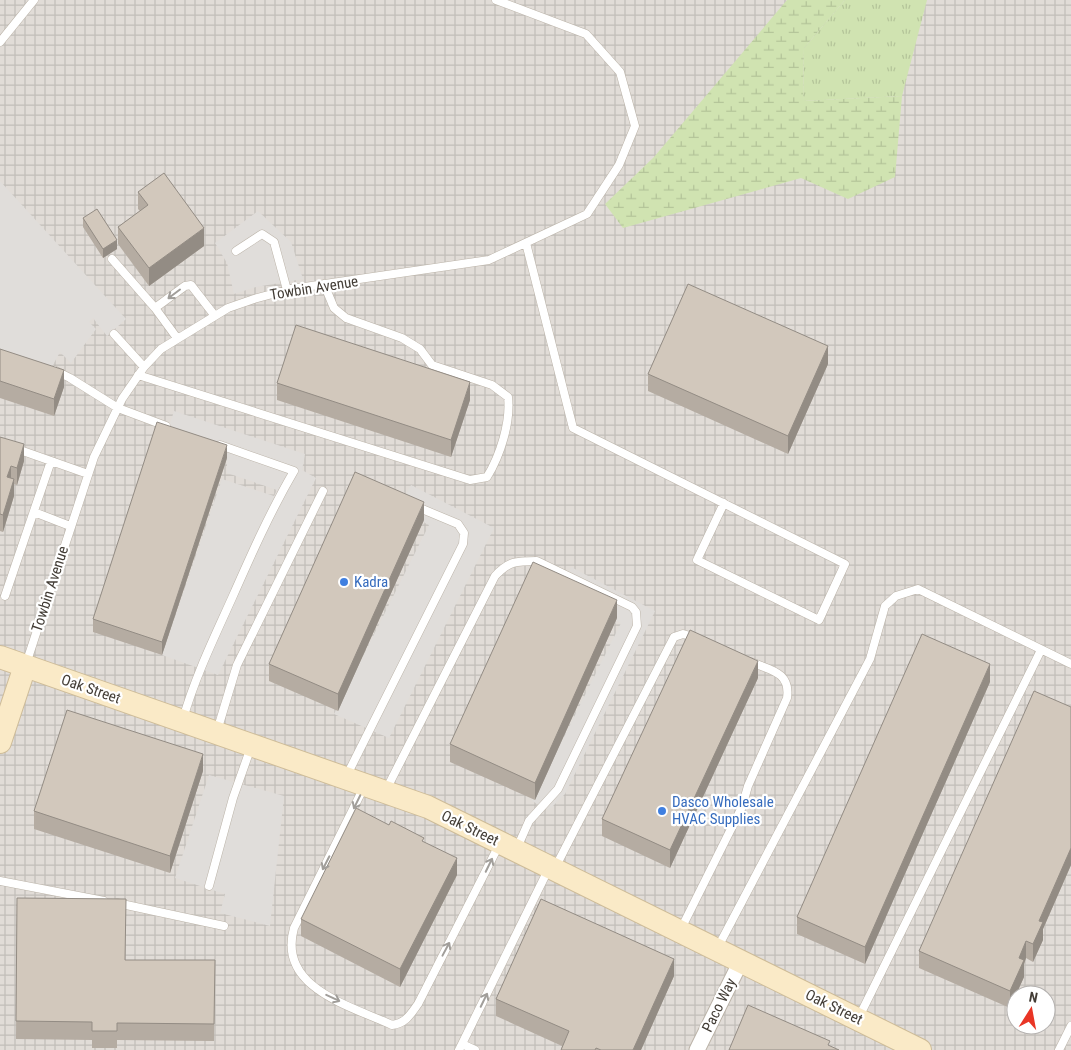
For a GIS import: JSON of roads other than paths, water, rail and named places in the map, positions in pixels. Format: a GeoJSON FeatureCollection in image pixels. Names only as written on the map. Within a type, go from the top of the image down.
{"type":"FeatureCollection","features":[{"type":"Feature","properties":{"kind":"street","name":"Oak Street"},"geometry":{"type":"LineString","coordinates":[[0,657],[428,807],[920,1050]]}},
{"type":"Feature","properties":{"kind":"street","name":"Towbin Avenue"},"geometry":{"type":"LineString","coordinates":[[0,742],[25,666]]}},
{"type":"Feature","properties":{"kind":"street","name":"Paco Way"},"geometry":{"type":"LineString","coordinates":[[697,1050],[741,961]]}},
{"type":"Feature","properties":{"kind":"lane"},"geometry":{"type":"LineString","coordinates":[[0,42],[34,0]]}},
{"type":"Feature","properties":{"kind":"lane","name":"Towbin Avenue"},"geometry":{"type":"LineString","coordinates":[[25,666],[88,474],[118,408],[138,375],[162,349],[215,316],[254,298],[324,284],[489,260],[586,214],[619,165],[634,126],[620,72],[586,34],[496,0]]}},
{"type":"Feature","properties":{"kind":"lane"},"geometry":{"type":"LineString","coordinates":[[236,251],[262,234],[274,242],[287,290]]}},
{"type":"Feature","properties":{"kind":"lane"},"geometry":{"type":"LineString","coordinates":[[526,243],[573,428],[724,503],[844,564],[819,620],[698,560],[724,503]]}},
{"type":"Feature","properties":{"kind":"lane"},"geometry":{"type":"LineString","coordinates":[[112,259],[156,308],[177,338]]}},
{"type":"Feature","properties":{"kind":"lane"},"geometry":{"type":"LineString","coordinates":[[138,375],[470,480],[487,477],[495,465],[510,410],[508,397],[492,386],[432,365],[420,349],[402,338],[346,318],[334,308],[324,284]]}},
{"type":"Feature","properties":{"kind":"lane"},"geometry":{"type":"LineString","coordinates":[[156,308],[185,286],[190,285],[215,316]]}},
{"type":"Feature","properties":{"kind":"lane"},"geometry":{"type":"LineString","coordinates":[[114,334],[144,367]]}},
{"type":"Feature","properties":{"kind":"lane"},"geometry":{"type":"LineString","coordinates":[[46,366],[70,378],[118,408],[173,428]]}},
{"type":"Feature","properties":{"kind":"lane"},"geometry":{"type":"LineString","coordinates":[[183,721],[191,693],[212,643],[272,510],[294,471],[210,442]]}},
{"type":"Feature","properties":{"kind":"lane"},"geometry":{"type":"LineString","coordinates":[[0,443],[88,474]]}},
{"type":"Feature","properties":{"kind":"lane"},"geometry":{"type":"LineString","coordinates":[[5,596],[51,462]]}},
{"type":"Feature","properties":{"kind":"lane"},"geometry":{"type":"LineString","coordinates":[[216,733],[237,665],[323,491]]}},
{"type":"Feature","properties":{"kind":"lane"},"geometry":{"type":"LineString","coordinates":[[365,785],[495,576],[506,564],[519,561],[537,561],[632,607],[636,612],[637,626],[558,789],[508,846],[418,1004],[408,1018],[400,1024],[392,1025],[316,990],[295,964],[291,952],[294,928],[365,785],[463,544],[464,533],[458,524],[410,504]]}},
{"type":"Feature","properties":{"kind":"lane"},"geometry":{"type":"LineString","coordinates":[[34,512],[70,526]]}},
{"type":"Feature","properties":{"kind":"lane"},"geometry":{"type":"LineString","coordinates":[[717,949],[870,659],[885,606],[896,596],[918,589],[1071,664]]}},
{"type":"Feature","properties":{"kind":"lane"},"geometry":{"type":"LineString","coordinates":[[475,1050],[461,1047],[552,868],[674,637],[678,634],[689,635],[706,642]]}},
{"type":"Feature","properties":{"kind":"lane"},"geometry":{"type":"LineString","coordinates":[[858,1019],[1041,650]]}},
{"type":"Feature","properties":{"kind":"lane"},"geometry":{"type":"LineString","coordinates":[[680,931],[742,807],[748,786],[787,698],[788,684],[782,676],[740,657]]}},
{"type":"Feature","properties":{"kind":"lane"},"geometry":{"type":"LineString","coordinates":[[209,886],[233,798],[252,745]]}},
{"type":"Feature","properties":{"kind":"lane"},"geometry":{"type":"LineString","coordinates":[[0,881],[224,926]]}},
{"type":"Feature","properties":{"kind":"lane"},"geometry":{"type":"LineString","coordinates":[[1059,1050],[1071,1026]]}},
{"type":"Feature","properties":{"kind":"place","name":"Kadra"},"geometry":{"type":"Point","coordinates":[344,582]}},
{"type":"Feature","properties":{"kind":"place","name":"Dasco Wholesale HVAC Supplies"},"geometry":{"type":"Point","coordinates":[662,811]}}]}
